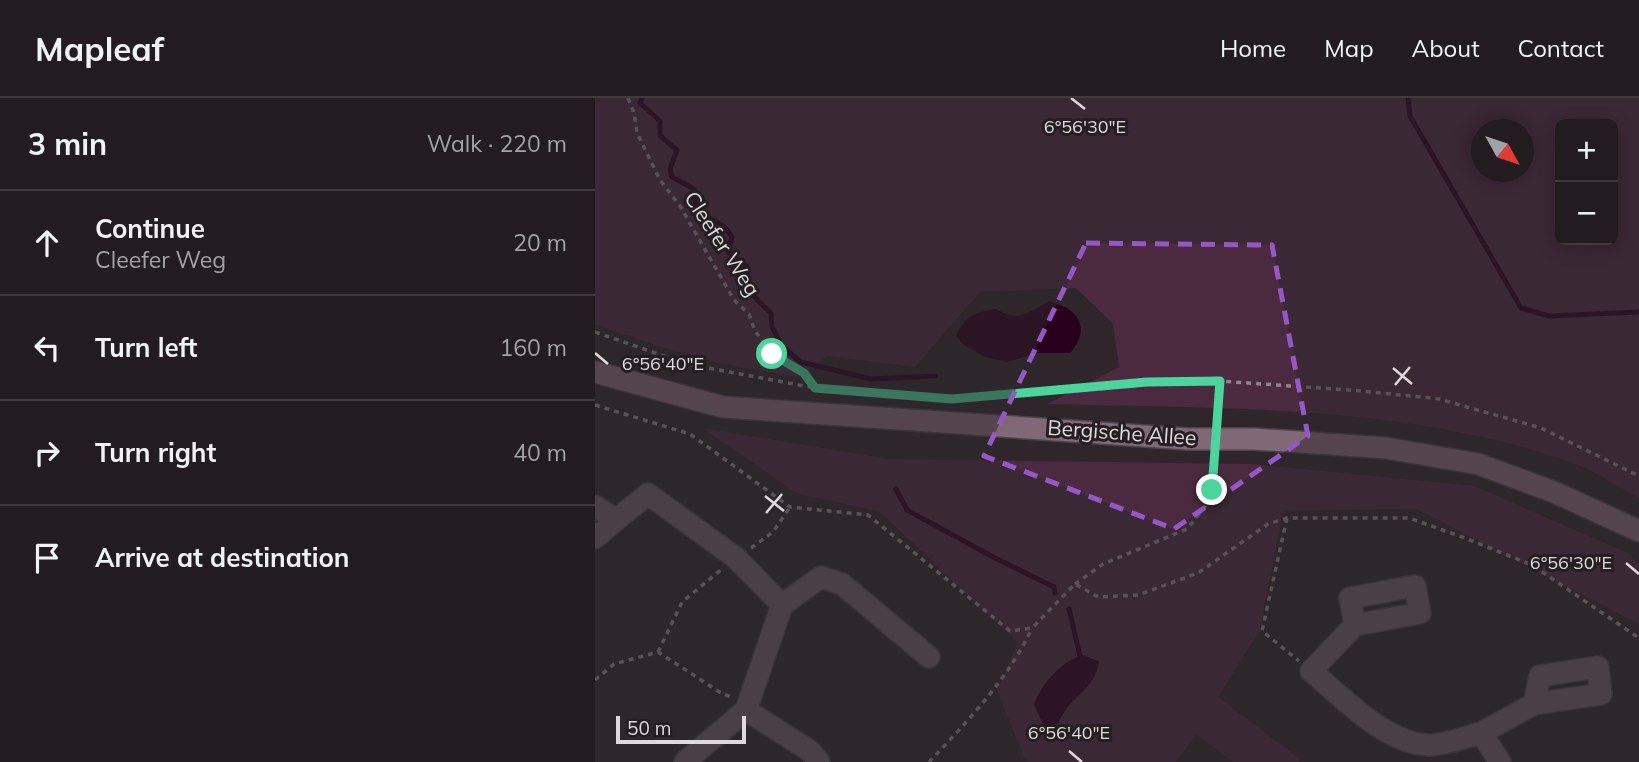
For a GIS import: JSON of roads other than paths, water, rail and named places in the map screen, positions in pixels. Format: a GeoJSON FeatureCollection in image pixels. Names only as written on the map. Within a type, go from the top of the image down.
{"type":"FeatureCollection","features":[{"type":"Feature","properties":{"kind":"main road","name":"Bergische Allee"},"geometry":{"type":"LineString","coordinates":[[595,372],[723,407],[1188,439],[1254,439],[1387,448],[1478,464],[1554,492],[1639,531]]}},
{"type":"Feature","properties":{"kind":"street"},"geometry":{"type":"LineString","coordinates":[[595,538],[648,494],[737,558],[782,605]]}},
{"type":"Feature","properties":{"kind":"street"},"geometry":{"type":"LineString","coordinates":[[595,506],[616,520]]}},
{"type":"Feature","properties":{"kind":"street"},"geometry":{"type":"LineString","coordinates":[[685,762],[748,707],[782,605],[821,578],[842,584],[929,657]]}},
{"type":"Feature","properties":{"kind":"street"},"geometry":{"type":"LineString","coordinates":[[1355,625],[1311,671],[1374,723],[1403,740],[1429,745],[1482,733],[1534,704]]}},
{"type":"Feature","properties":{"kind":"street"},"geometry":{"type":"LineString","coordinates":[[748,707],[810,751],[820,762]]}},
{"type":"Feature","properties":{"kind":"street"},"geometry":{"type":"LineString","coordinates":[[1482,733],[1500,762]]}},
{"type":"Feature","properties":{"kind":"waterway"},"geometry":{"type":"LineString","coordinates":[[642,98],[640,103],[660,121],[660,136],[677,150],[670,169],[672,177],[694,189],[698,209],[720,224],[732,237],[728,252],[747,267],[750,288],[755,298],[771,313],[772,327],[783,347],[801,362],[871,379],[936,376]]}},
{"type":"Feature","properties":{"kind":"waterway"},"geometry":{"type":"LineString","coordinates":[[1408,98],[1410,116],[1521,308],[1549,316],[1639,312]]}},
{"type":"Feature","properties":{"kind":"waterway"},"geometry":{"type":"LineString","coordinates":[[896,489],[907,510],[1054,587],[1055,593]]}},
{"type":"Feature","properties":{"kind":"waterway"},"geometry":{"type":"LineString","coordinates":[[1069,609],[1080,656]]}}]}
